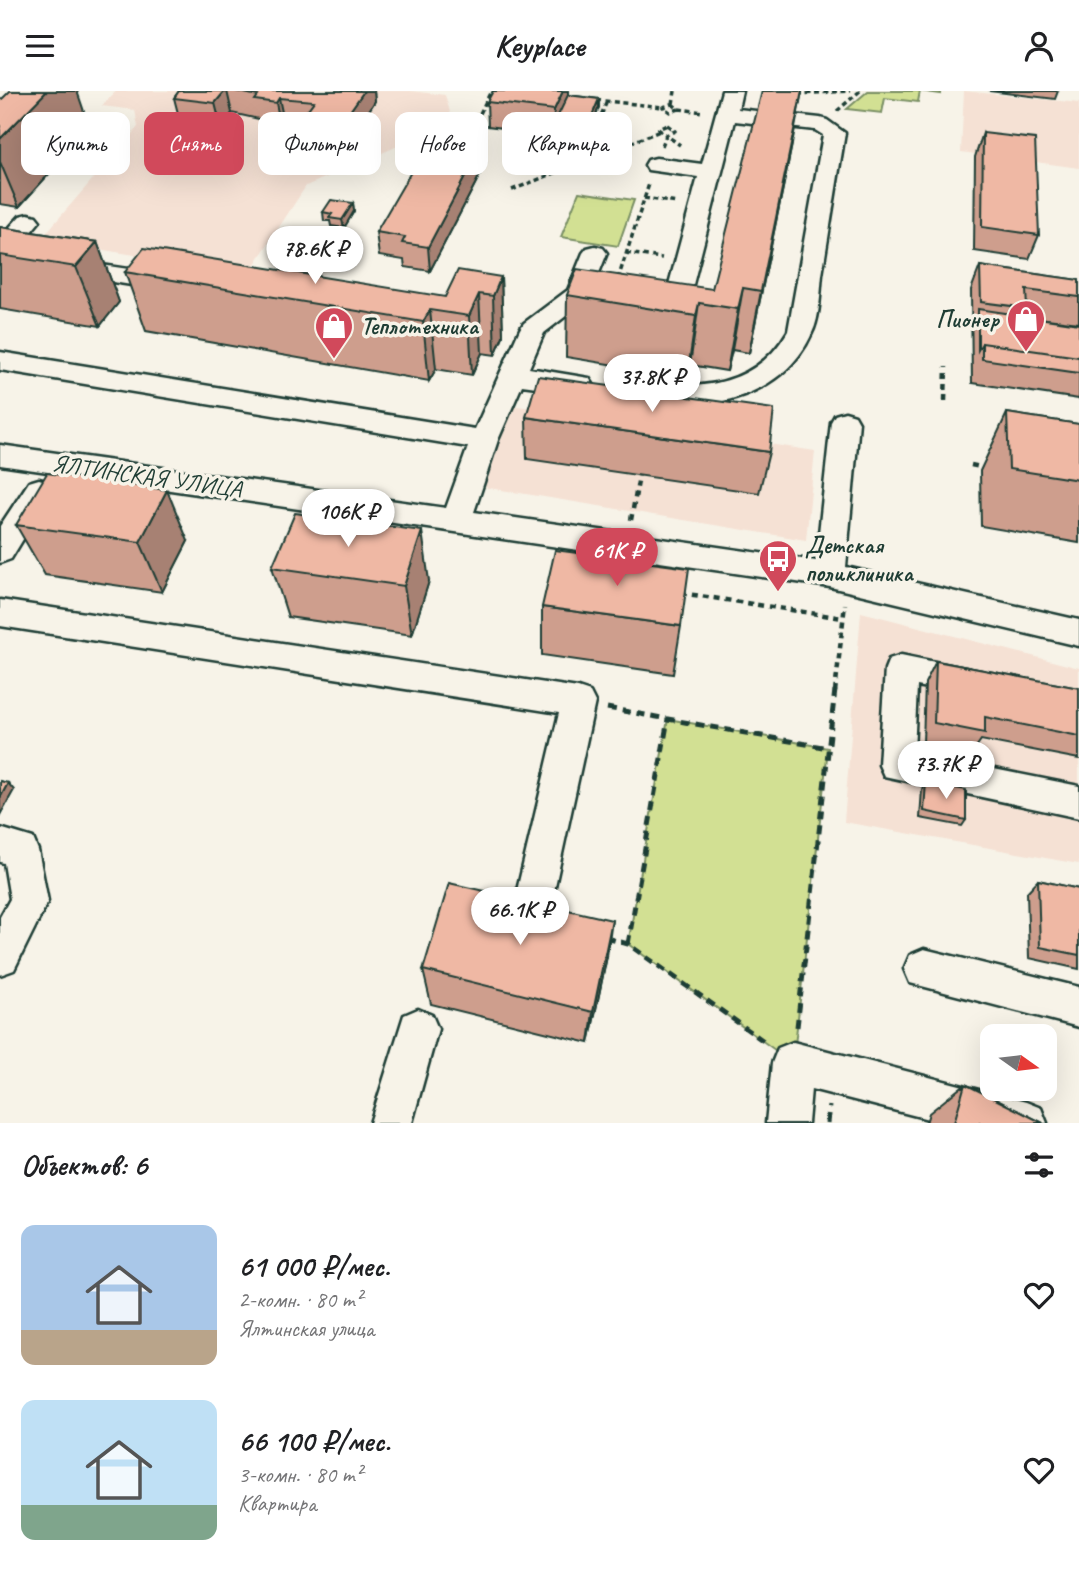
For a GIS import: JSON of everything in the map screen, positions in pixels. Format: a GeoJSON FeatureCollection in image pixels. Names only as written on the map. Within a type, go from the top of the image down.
{"type":"FeatureCollection","features":[{"type":"Feature","properties":{"kind":"street"},"geometry":{"type":"LineString","coordinates":[[513,375],[680,397],[723,393],[736,389],[749,384],[784,358],[801,331],[834,133],[820,124],[729,103],[675,308],[579,294]]}},
{"type":"Feature","properties":{"kind":"street"},"geometry":{"type":"LineString","coordinates":[[656,165],[711,172]]}},
{"type":"Feature","properties":{"kind":"street"},"geometry":{"type":"LineString","coordinates":[[13,222],[0,255],[192,287]]}},
{"type":"Feature","properties":{"kind":"street"},"geometry":{"type":"LineString","coordinates":[[456,521],[484,440],[533,329],[579,294],[595,253]]}},
{"type":"Feature","properties":{"kind":"street"},"geometry":{"type":"LineString","coordinates":[[507,325],[533,329]]}},
{"type":"Feature","properties":{"kind":"street"},"geometry":{"type":"LineString","coordinates":[[0,361],[484,440]]}},
{"type":"Feature","properties":{"kind":"street"},"geometry":{"type":"LineString","coordinates":[[839,576],[845,422]]}},
{"type":"Feature","properties":{"kind":"street","name":"ЯЛТИНСКАЯ УЛИЦА"},"geometry":{"type":"LineString","coordinates":[[0,455],[839,576],[1079,633]]}},
{"type":"Feature","properties":{"kind":"street"},"geometry":{"type":"LineString","coordinates":[[0,551],[57,462]]}},
{"type":"Feature","properties":{"kind":"street"},"geometry":{"type":"LineString","coordinates":[[0,613],[578,702],[524,937]]}},
{"type":"Feature","properties":{"kind":"street"},"geometry":{"type":"LineString","coordinates":[[997,687],[901,669],[896,765],[1079,802]]}},
{"type":"Feature","properties":{"kind":"street"},"geometry":{"type":"LineString","coordinates":[[0,845],[20,850],[29,901],[0,956]]}},
{"type":"Feature","properties":{"kind":"street"},"geometry":{"type":"LineString","coordinates":[[924,969],[1079,1007]]}},
{"type":"Feature","properties":{"kind":"street"},"geometry":{"type":"LineString","coordinates":[[391,1123],[418,1030]]}},
{"type":"Feature","properties":{"kind":"street"},"geometry":{"type":"LineString","coordinates":[[787,1123],[793,1063],[1026,1123]]}},
{"type":"Feature","properties":{"kind":"path"},"geometry":{"type":"LineString","coordinates":[[480,112],[491,91]]}},
{"type":"Feature","properties":{"kind":"path"},"geometry":{"type":"LineString","coordinates":[[672,104],[675,91]]}},
{"type":"Feature","properties":{"kind":"path"},"geometry":{"type":"LineString","coordinates":[[797,94],[850,91]]}},
{"type":"Feature","properties":{"kind":"path"},"geometry":{"type":"LineString","coordinates":[[832,115],[860,91]]}},
{"type":"Feature","properties":{"kind":"path"},"geometry":{"type":"LineString","coordinates":[[594,99],[663,107],[672,104]]}},
{"type":"Feature","properties":{"kind":"path"},"geometry":{"type":"LineString","coordinates":[[602,112],[607,101]]}},
{"type":"Feature","properties":{"kind":"path"},"geometry":{"type":"LineString","coordinates":[[663,107],[670,112],[679,109],[672,104]]}},
{"type":"Feature","properties":{"kind":"path"},"geometry":{"type":"LineString","coordinates":[[624,301],[626,253],[666,135],[675,131],[667,125],[657,129],[666,135]]}},
{"type":"Feature","properties":{"kind":"path"},"geometry":{"type":"LineString","coordinates":[[632,142],[660,131]]}},
{"type":"Feature","properties":{"kind":"path"},"geometry":{"type":"LineString","coordinates":[[512,190],[550,175]]}},
{"type":"Feature","properties":{"kind":"path"},"geometry":{"type":"LineString","coordinates":[[626,253],[687,261]]}},
{"type":"Feature","properties":{"kind":"path"},"geometry":{"type":"LineString","coordinates":[[945,401],[946,367]]}},
{"type":"Feature","properties":{"kind":"path"},"geometry":{"type":"LineString","coordinates":[[971,465],[996,469]]}},
{"type":"Feature","properties":{"kind":"path"},"geometry":{"type":"LineString","coordinates":[[603,938],[628,944],[793,1063],[828,748],[839,576]]}},
{"type":"Feature","properties":{"kind":"path"},"geometry":{"type":"LineString","coordinates":[[578,702],[828,748]]}},
{"type":"Feature","properties":{"kind":"path"},"geometry":{"type":"LineString","coordinates":[[628,944],[668,719]]}},
{"type":"Feature","properties":{"kind":"path"},"geometry":{"type":"LineString","coordinates":[[827,1123],[829,1103]]}},
{"type":"Feature","properties":{"kind":"shaded area"},"geometry":{"type":"Polygon","coordinates":[[[116,91],[410,91],[445,95],[450,112],[395,112],[395,147],[381,153],[381,112],[258,112],[258,175],[331,175],[306,186],[249,273],[40,240],[96,175],[130,175],[130,136],[138,127],[135,110],[102,106],[116,91]]]}},
{"type":"Feature","properties":{"kind":"shaded area"},"geometry":{"type":"Polygon","coordinates":[[[964,91],[1079,103],[1079,168],[961,152],[964,91]]]}},
{"type":"Feature","properties":{"kind":"shaded area"},"geometry":{"type":"Polygon","coordinates":[[[511,405],[815,451],[806,540],[483,487],[511,405]]]}},
{"type":"Feature","properties":{"kind":"shaded area"},"geometry":{"type":"Polygon","coordinates":[[[861,612],[1079,668],[1079,864],[844,822],[861,612]]]}},
{"type":"Feature","properties":{"kind":"green space"},"geometry":{"type":"Polygon","coordinates":[[[868,91],[920,91],[918,102],[885,98],[882,113],[847,109],[868,91]]]}},
{"type":"Feature","properties":{"kind":"green space"},"geometry":{"type":"Polygon","coordinates":[[[920,91],[941,91],[941,94],[920,91]]]}},
{"type":"Feature","properties":{"kind":"green space"},"geometry":{"type":"Polygon","coordinates":[[[579,192],[634,200],[618,246],[561,237],[579,192]]]}},
{"type":"Feature","properties":{"kind":"green space"},"geometry":{"type":"Polygon","coordinates":[[[668,719],[828,748],[793,1063],[628,944],[668,719]]]}},
{"type":"Feature","properties":{"kind":"building"},"geometry":{"type":"Polygon","coordinates":[[[10,91],[47,91],[26,112],[21,112],[21,118],[0,139],[0,101],[10,91]]]}},
{"type":"Feature","properties":{"kind":"building"},"geometry":{"type":"Polygon","coordinates":[[[179,91],[225,91],[215,103],[174,98],[179,91]]]}},
{"type":"Feature","properties":{"kind":"building"},"geometry":{"type":"Polygon","coordinates":[[[235,91],[364,91],[349,112],[306,112],[314,101],[279,98],[276,103],[255,100],[258,96],[235,91]]]}},
{"type":"Feature","properties":{"kind":"building"},"geometry":{"type":"Polygon","coordinates":[[[493,91],[563,91],[554,110],[487,102],[493,91]]]}},
{"type":"Feature","properties":{"kind":"building"},"geometry":{"type":"Polygon","coordinates":[[[762,91],[802,91],[761,291],[743,288],[738,309],[699,303],[696,316],[567,295],[577,269],[712,289],[762,91]]]}},
{"type":"Feature","properties":{"kind":"building"},"geometry":{"type":"Polygon","coordinates":[[[568,95],[599,99],[594,112],[560,112],[568,95]]]}},
{"type":"Feature","properties":{"kind":"building"},"geometry":{"type":"Polygon","coordinates":[[[983,133],[1035,139],[1039,235],[982,227],[983,133]]]}},
{"type":"Feature","properties":{"kind":"building"},"geometry":{"type":"Polygon","coordinates":[[[409,175],[466,175],[428,247],[402,243],[405,237],[376,232],[409,175]]]}},
{"type":"Feature","properties":{"kind":"building"},"geometry":{"type":"Polygon","coordinates":[[[331,200],[353,203],[342,220],[329,218],[332,214],[323,212],[331,200]]]}},
{"type":"Feature","properties":{"kind":"building"},"geometry":{"type":"Polygon","coordinates":[[[0,227],[97,242],[76,267],[0,255],[0,227]]]}},
{"type":"Feature","properties":{"kind":"building"},"geometry":{"type":"Polygon","coordinates":[[[144,248],[445,297],[458,270],[501,277],[493,296],[479,294],[469,316],[430,310],[423,322],[125,272],[144,248]]]}},
{"type":"Feature","properties":{"kind":"building"},"geometry":{"type":"Polygon","coordinates":[[[980,266],[1079,280],[1079,297],[1026,290],[1027,308],[981,302],[980,266]]]}},
{"type":"Feature","properties":{"kind":"building"},"geometry":{"type":"Polygon","coordinates":[[[978,309],[1079,324],[1079,357],[982,343],[978,350],[978,309]]]}},
{"type":"Feature","properties":{"kind":"building"},"geometry":{"type":"Polygon","coordinates":[[[982,343],[1079,357],[1079,373],[982,359],[982,343]]]}},
{"type":"Feature","properties":{"kind":"building"},"geometry":{"type":"Polygon","coordinates":[[[538,376],[774,409],[769,452],[526,417],[538,376]]]}},
{"type":"Feature","properties":{"kind":"building"},"geometry":{"type":"Polygon","coordinates":[[[1007,413],[1079,424],[1079,480],[1009,469],[1007,413]]]}},
{"type":"Feature","properties":{"kind":"building"},"geometry":{"type":"Polygon","coordinates":[[[47,473],[167,490],[140,542],[16,525],[47,473]]]}},
{"type":"Feature","properties":{"kind":"building"},"geometry":{"type":"Polygon","coordinates":[[[295,513],[422,531],[404,586],[272,567],[295,513]]]}},
{"type":"Feature","properties":{"kind":"building"},"geometry":{"type":"Polygon","coordinates":[[[555,550],[689,568],[681,626],[542,607],[555,550]]]}},
{"type":"Feature","properties":{"kind":"building"},"geometry":{"type":"Polygon","coordinates":[[[936,661],[1079,688],[1079,736],[985,717],[985,733],[934,723],[936,661]]]}},
{"type":"Feature","properties":{"kind":"building"},"geometry":{"type":"Polygon","coordinates":[[[0,781],[8,783],[0,798],[0,781]]]}},
{"type":"Feature","properties":{"kind":"building"},"geometry":{"type":"Polygon","coordinates":[[[926,782],[966,790],[966,820],[924,811],[926,782]]]}},
{"type":"Feature","properties":{"kind":"building"},"geometry":{"type":"Polygon","coordinates":[[[1038,880],[1079,889],[1079,955],[1040,947],[1038,880]]]}},
{"type":"Feature","properties":{"kind":"building"},"geometry":{"type":"Polygon","coordinates":[[[449,883],[612,920],[593,1012],[423,970],[449,883]]]}},
{"type":"Feature","properties":{"kind":"building"},"geometry":{"type":"Polygon","coordinates":[[[965,1084],[980,1092],[980,1101],[999,1101],[1043,1123],[954,1123],[965,1084]]]}},
{"type":"Feature","properties":{"kind":"place","name":"Пионер"},"geometry":{"type":"Point","coordinates":[1026,353]}},
{"type":"Feature","properties":{"kind":"place","name":"Теплотехника"},"geometry":{"type":"Point","coordinates":[334,360]}},
{"type":"Feature","properties":{"kind":"place","name":"Детская поликлиника"},"geometry":{"type":"Point","coordinates":[778,593]}}]}
